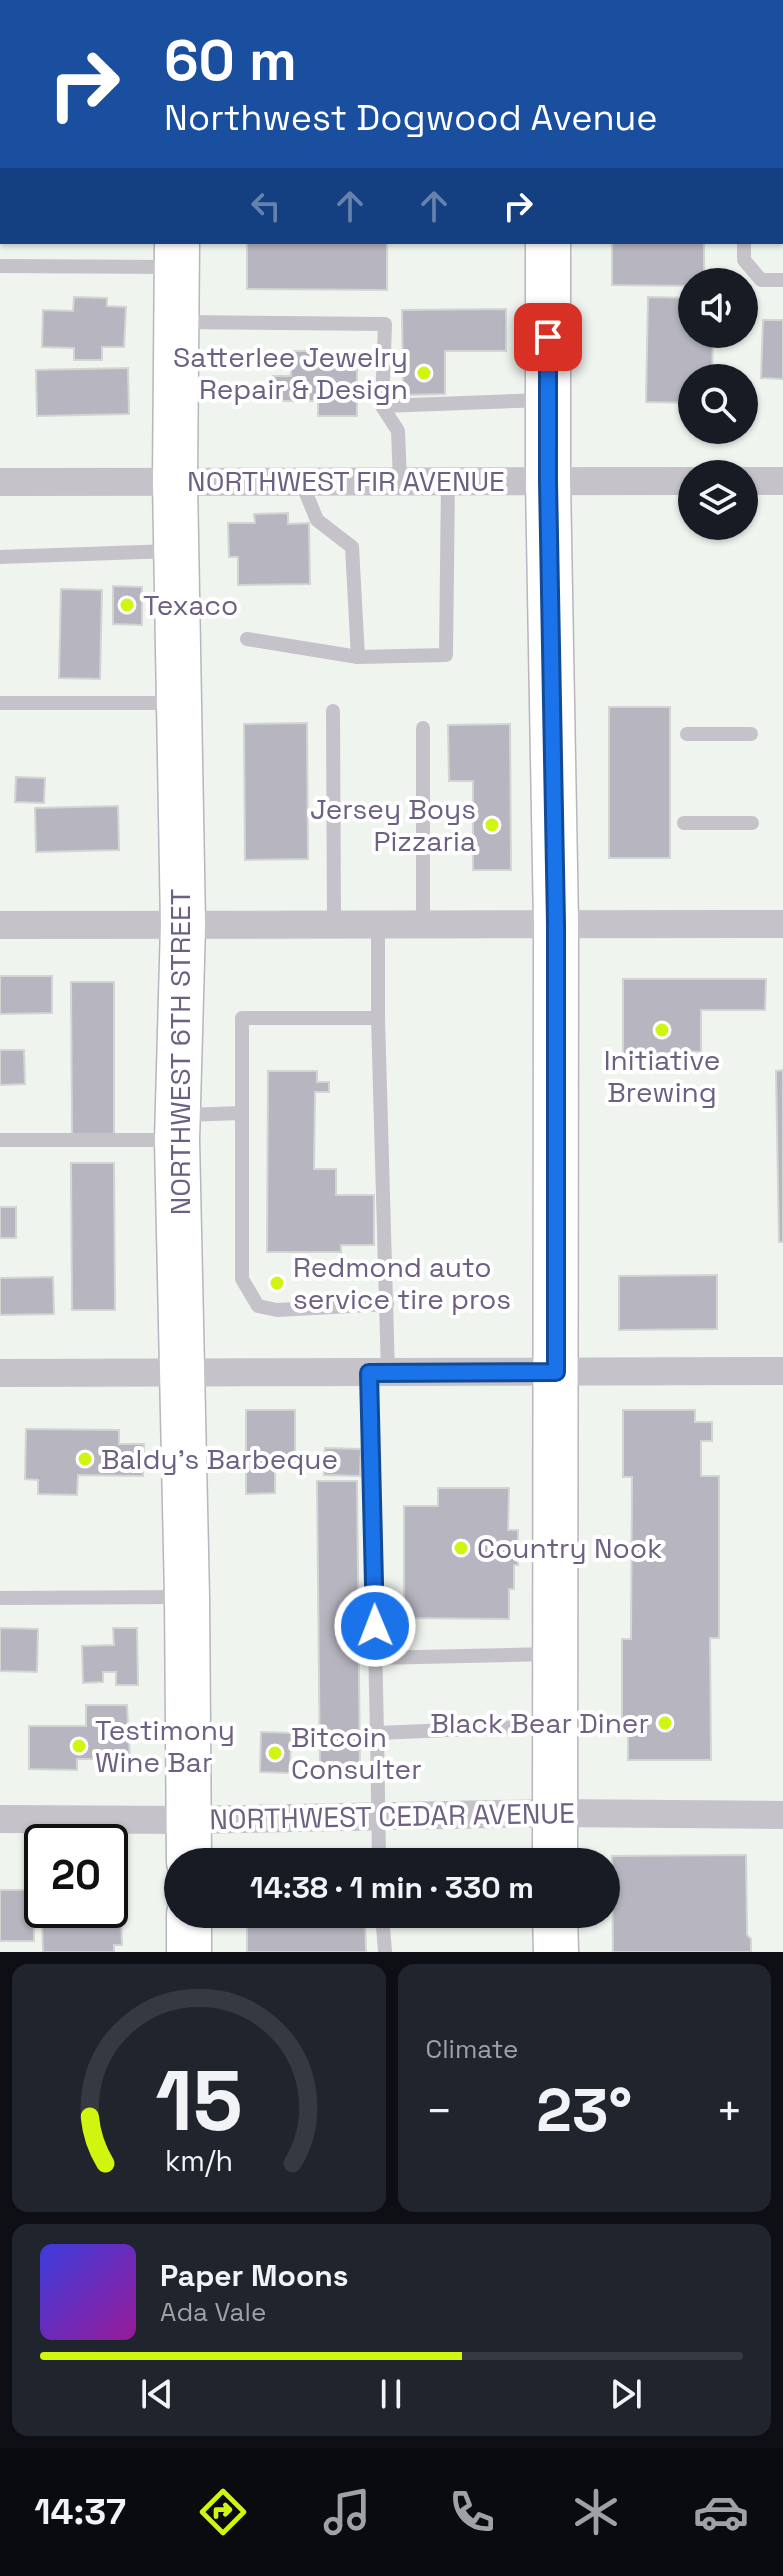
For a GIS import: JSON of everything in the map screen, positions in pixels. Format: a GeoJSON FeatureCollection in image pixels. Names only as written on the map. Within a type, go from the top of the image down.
{"type":"FeatureCollection","features":[{"type":"Feature","properties":{"kind":"main road"},"geometry":{"type":"LineString","coordinates":[[548,244],[548,481],[556,924],[555,1848]]}},
{"type":"Feature","properties":{"kind":"main road","name":"NORTHWEST 6TH STREET"},"geometry":{"type":"LineString","coordinates":[[177,254],[175,482],[183,925],[177,1127],[189,1841]]}},
{"type":"Feature","properties":{"kind":"main road"},"geometry":{"type":"LineString","coordinates":[[189,1928],[189,1952]]}},
{"type":"Feature","properties":{"kind":"main road"},"geometry":{"type":"LineString","coordinates":[[555,1928],[556,1952]]}},
{"type":"Feature","properties":{"kind":"street","name":"NORTHWEST FIR AVENUE"},"geometry":{"type":"LineString","coordinates":[[0,482],[678,481]]}},
{"type":"Feature","properties":{"kind":"street"},"geometry":{"type":"LineString","coordinates":[[758,481],[783,481]]}},
{"type":"Feature","properties":{"kind":"street"},"geometry":{"type":"LineString","coordinates":[[0,925],[783,924]]}},
{"type":"Feature","properties":{"kind":"street"},"geometry":{"type":"LineString","coordinates":[[0,1373],[783,1371]]}},
{"type":"Feature","properties":{"kind":"street","name":"NORTHWEST CEDAR AVENUE"},"geometry":{"type":"LineString","coordinates":[[0,1819],[189,1841],[377,1816],[554,1813],[783,1815]]}},
{"type":"Feature","properties":{"kind":"lane"},"geometry":{"type":"LineString","coordinates":[[744,244],[744,260],[761,280],[783,280]]}},
{"type":"Feature","properties":{"kind":"lane"},"geometry":{"type":"LineString","coordinates":[[0,266],[177,254]]}},
{"type":"Feature","properties":{"kind":"lane"},"geometry":{"type":"LineString","coordinates":[[177,322],[385,324],[382,406],[398,431],[400,481]]}},
{"type":"Feature","properties":{"kind":"lane"},"geometry":{"type":"LineString","coordinates":[[382,406],[548,400]]}},
{"type":"Feature","properties":{"kind":"lane"},"geometry":{"type":"LineString","coordinates":[[301,481],[317,520],[352,547],[358,657]]}},
{"type":"Feature","properties":{"kind":"lane"},"geometry":{"type":"LineString","coordinates":[[247,639],[358,657],[446,655],[448,481]]}},
{"type":"Feature","properties":{"kind":"lane"},"geometry":{"type":"LineString","coordinates":[[0,557],[176,551]]}},
{"type":"Feature","properties":{"kind":"lane"},"geometry":{"type":"LineString","coordinates":[[0,703],[179,703]]}},
{"type":"Feature","properties":{"kind":"lane"},"geometry":{"type":"LineString","coordinates":[[333,711],[334,925]]}},
{"type":"Feature","properties":{"kind":"lane"},"geometry":{"type":"LineString","coordinates":[[423,728],[423,924]]}},
{"type":"Feature","properties":{"kind":"lane"},"geometry":{"type":"LineString","coordinates":[[687,734],[751,734]]}},
{"type":"Feature","properties":{"kind":"lane"},"geometry":{"type":"LineString","coordinates":[[684,823],[752,823]]}},
{"type":"Feature","properties":{"kind":"lane"},"geometry":{"type":"LineString","coordinates":[[378,924],[387,1304],[379,1373],[375,1658],[378,1848]]}},
{"type":"Feature","properties":{"kind":"lane"},"geometry":{"type":"LineString","coordinates":[[378,1018],[242,1018],[242,1279],[258,1306],[277,1310],[387,1304]]}},
{"type":"Feature","properties":{"kind":"lane"},"geometry":{"type":"LineString","coordinates":[[0,1140],[177,1127],[242,1113]]}},
{"type":"Feature","properties":{"kind":"lane"},"geometry":{"type":"LineString","coordinates":[[0,1598],[187,1597]]}},
{"type":"Feature","properties":{"kind":"lane"},"geometry":{"type":"LineString","coordinates":[[375,1658],[555,1654]]}},
{"type":"Feature","properties":{"kind":"lane"},"geometry":{"type":"LineString","coordinates":[[377,1733],[554,1726]]}},
{"type":"Feature","properties":{"kind":"lane"},"geometry":{"type":"LineString","coordinates":[[383,1928],[385,1952]]}},
{"type":"Feature","properties":{"kind":"building"},"geometry":{"type":"Polygon","coordinates":[[[247,244],[387,244],[387,290],[247,289],[247,244]]]}},
{"type":"Feature","properties":{"kind":"building"},"geometry":{"type":"Polygon","coordinates":[[[612,244],[704,244],[704,268],[678,268],[678,286],[612,285],[612,244]]]}},
{"type":"Feature","properties":{"kind":"building"},"geometry":{"type":"Polygon","coordinates":[[[74,297],[107,298],[107,306],[126,307],[124,347],[102,347],[102,360],[74,360],[74,348],[42,347],[43,310],[73,311],[74,297]]]}},
{"type":"Feature","properties":{"kind":"building"},"geometry":{"type":"Polygon","coordinates":[[[648,297],[678,298],[678,348],[713,348],[712,364],[678,364],[678,403],[646,402],[648,297]]]}},
{"type":"Feature","properties":{"kind":"building","name":"Satterlee Jewelry Repair & Design"},"geometry":{"type":"Polygon","coordinates":[[[506,309],[506,351],[445,351],[445,394],[403,395],[402,310],[506,309]]]}},
{"type":"Feature","properties":{"kind":"building"},"geometry":{"type":"Polygon","coordinates":[[[763,320],[783,320],[783,379],[761,378],[763,320]]]}},
{"type":"Feature","properties":{"kind":"building"},"geometry":{"type":"Polygon","coordinates":[[[291,351],[357,351],[357,416],[318,416],[318,401],[272,401],[273,376],[291,376],[291,351]]]}},
{"type":"Feature","properties":{"kind":"building"},"geometry":{"type":"Polygon","coordinates":[[[128,368],[129,414],[37,416],[36,370],[128,368]]]}},
{"type":"Feature","properties":{"kind":"building"},"geometry":{"type":"Polygon","coordinates":[[[288,513],[288,524],[309,523],[310,584],[238,585],[238,557],[229,557],[228,523],[255,523],[254,514],[288,513]]]}},
{"type":"Feature","properties":{"kind":"building","name":"Texaco"},"geometry":{"type":"Polygon","coordinates":[[[113,586],[142,587],[142,625],[113,624],[113,586]]]}},
{"type":"Feature","properties":{"kind":"building"},"geometry":{"type":"Polygon","coordinates":[[[61,589],[102,590],[100,679],[59,678],[61,589]]]}},
{"type":"Feature","properties":{"kind":"building"},"geometry":{"type":"Polygon","coordinates":[[[609,707],[670,707],[670,858],[609,858],[609,707]]]}},
{"type":"Feature","properties":{"kind":"building"},"geometry":{"type":"Polygon","coordinates":[[[307,723],[308,859],[245,860],[244,724],[307,723]]]}},
{"type":"Feature","properties":{"kind":"building","name":"Jersey Boys Pizzaria"},"geometry":{"type":"Polygon","coordinates":[[[510,724],[511,870],[473,870],[473,781],[449,781],[448,725],[510,724]]]}},
{"type":"Feature","properties":{"kind":"building"},"geometry":{"type":"Polygon","coordinates":[[[16,777],[45,778],[44,803],[15,802],[16,777]]]}},
{"type":"Feature","properties":{"kind":"building"},"geometry":{"type":"Polygon","coordinates":[[[118,806],[119,850],[36,852],[35,808],[118,806]]]}},
{"type":"Feature","properties":{"kind":"building"},"geometry":{"type":"Polygon","coordinates":[[[0,976],[52,976],[52,1013],[0,1014],[0,976]]]}},
{"type":"Feature","properties":{"kind":"building","name":"Initiative Brewing"},"geometry":{"type":"Polygon","coordinates":[[[623,979],[766,979],[765,1010],[701,1010],[701,1052],[682,1051],[682,1070],[627,1070],[627,1055],[623,1055],[623,979]]]}},
{"type":"Feature","properties":{"kind":"building"},"geometry":{"type":"Polygon","coordinates":[[[71,982],[114,982],[114,1134],[72,1134],[71,982]]]}},
{"type":"Feature","properties":{"kind":"building"},"geometry":{"type":"Polygon","coordinates":[[[0,1050],[24,1050],[25,1084],[0,1085],[0,1050]]]}},
{"type":"Feature","properties":{"kind":"building"},"geometry":{"type":"Polygon","coordinates":[[[783,1070],[783,1242],[779,1242],[776,1071],[783,1070]]]}},
{"type":"Feature","properties":{"kind":"building"},"geometry":{"type":"Polygon","coordinates":[[[268,1071],[317,1071],[317,1082],[329,1082],[329,1092],[315,1092],[314,1169],[336,1169],[336,1195],[374,1195],[374,1245],[341,1245],[341,1252],[267,1252],[268,1071]]]}},
{"type":"Feature","properties":{"kind":"building"},"geometry":{"type":"Polygon","coordinates":[[[71,1163],[114,1163],[115,1310],[72,1310],[71,1163]]]}},
{"type":"Feature","properties":{"kind":"building"},"geometry":{"type":"Polygon","coordinates":[[[0,1207],[16,1207],[16,1238],[0,1238],[0,1207]]]}},
{"type":"Feature","properties":{"kind":"building"},"geometry":{"type":"Polygon","coordinates":[[[717,1275],[717,1329],[619,1330],[619,1276],[717,1275]]]}},
{"type":"Feature","properties":{"kind":"building"},"geometry":{"type":"Polygon","coordinates":[[[53,1277],[54,1314],[0,1315],[0,1278],[53,1277]]]}},
{"type":"Feature","properties":{"kind":"building"},"geometry":{"type":"Polygon","coordinates":[[[246,1410],[295,1410],[295,1465],[275,1465],[275,1493],[246,1494],[246,1410]]]}},
{"type":"Feature","properties":{"kind":"building"},"geometry":{"type":"Polygon","coordinates":[[[623,1410],[695,1410],[695,1422],[712,1422],[712,1441],[701,1441],[701,1476],[719,1476],[719,1638],[710,1638],[711,1760],[628,1760],[628,1731],[622,1731],[622,1639],[631,1639],[632,1477],[623,1477],[623,1410]]]}},
{"type":"Feature","properties":{"kind":"building","name":"Baldy's Barbeque"},"geometry":{"type":"Polygon","coordinates":[[[26,1429],[119,1430],[119,1444],[144,1444],[143,1476],[78,1475],[77,1495],[38,1494],[38,1480],[25,1479],[26,1429]]]}},
{"type":"Feature","properties":{"kind":"building"},"geometry":{"type":"Polygon","coordinates":[[[325,1448],[361,1449],[360,1476],[324,1475],[325,1448]]]}},
{"type":"Feature","properties":{"kind":"building"},"geometry":{"type":"Polygon","coordinates":[[[317,1481],[357,1481],[360,1775],[320,1776],[317,1481]]]}},
{"type":"Feature","properties":{"kind":"building","name":"Country Nook"},"geometry":{"type":"Polygon","coordinates":[[[438,1488],[509,1488],[508,1530],[518,1530],[518,1565],[514,1565],[514,1589],[509,1589],[509,1619],[404,1618],[404,1506],[438,1506],[438,1488]]]}},
{"type":"Feature","properties":{"kind":"building"},"geometry":{"type":"Polygon","coordinates":[[[0,1628],[38,1629],[37,1672],[0,1671],[0,1628]]]}},
{"type":"Feature","properties":{"kind":"building"},"geometry":{"type":"Polygon","coordinates":[[[113,1628],[137,1628],[138,1685],[116,1685],[116,1672],[103,1672],[103,1682],[83,1683],[82,1646],[114,1645],[113,1628]]]}},
{"type":"Feature","properties":{"kind":"building","name":"Testimony Wine Bar"},"geometry":{"type":"Polygon","coordinates":[[[86,1705],[127,1705],[130,1759],[77,1759],[77,1770],[29,1769],[29,1726],[86,1726],[86,1705]]]}},
{"type":"Feature","properties":{"kind":"building"},"geometry":{"type":"Polygon","coordinates":[[[261,1732],[291,1733],[290,1773],[260,1772],[261,1732]]]}},
{"type":"Feature","properties":{"kind":"building"},"geometry":{"type":"Polygon","coordinates":[[[746,1855],[747,1935],[751,1939],[751,1952],[613,1952],[613,1928],[620,1928],[620,1856],[746,1855]]]}},
{"type":"Feature","properties":{"kind":"building"},"geometry":{"type":"Polygon","coordinates":[[[0,1890],[24,1890],[24,1928],[34,1928],[34,1941],[0,1941],[0,1890]]]}},
{"type":"Feature","properties":{"kind":"building"},"geometry":{"type":"Polygon","coordinates":[[[42,1928],[122,1928],[122,1945],[114,1945],[114,1952],[43,1952],[42,1928]]]}},
{"type":"Feature","properties":{"kind":"building"},"geometry":{"type":"Polygon","coordinates":[[[247,1928],[365,1928],[366,1952],[247,1952],[247,1928]]]}},
{"type":"Feature","properties":{"kind":"place","name":"Satterlee Jewelry Repair & Design"},"geometry":{"type":"Point","coordinates":[424,373]}},
{"type":"Feature","properties":{"kind":"place","name":"Texaco"},"geometry":{"type":"Point","coordinates":[127,605]}},
{"type":"Feature","properties":{"kind":"place","name":"Jersey Boys Pizzaria"},"geometry":{"type":"Point","coordinates":[492,825]}},
{"type":"Feature","properties":{"kind":"place","name":"Initiative Brewing"},"geometry":{"type":"Point","coordinates":[662,1030]}},
{"type":"Feature","properties":{"kind":"place","name":"Redmond auto service tire pros"},"geometry":{"type":"Point","coordinates":[277,1283]}},
{"type":"Feature","properties":{"kind":"place","name":"Baldy's Barbeque"},"geometry":{"type":"Point","coordinates":[85,1459]}},
{"type":"Feature","properties":{"kind":"place","name":"Country Nook"},"geometry":{"type":"Point","coordinates":[461,1548]}},
{"type":"Feature","properties":{"kind":"place","name":"Black Bear Diner"},"geometry":{"type":"Point","coordinates":[665,1723]}},
{"type":"Feature","properties":{"kind":"place","name":"Testimony Wine Bar"},"geometry":{"type":"Point","coordinates":[79,1746]}},
{"type":"Feature","properties":{"kind":"place","name":"Bitcoin Consulter"},"geometry":{"type":"Point","coordinates":[275,1753]}},
{"type":"Feature","properties":{"kind":"route"},"geometry":{"type":"LineString","coordinates":[[375,1626],[369,1373],[556,1372],[556,924],[548,337]]}}]}
